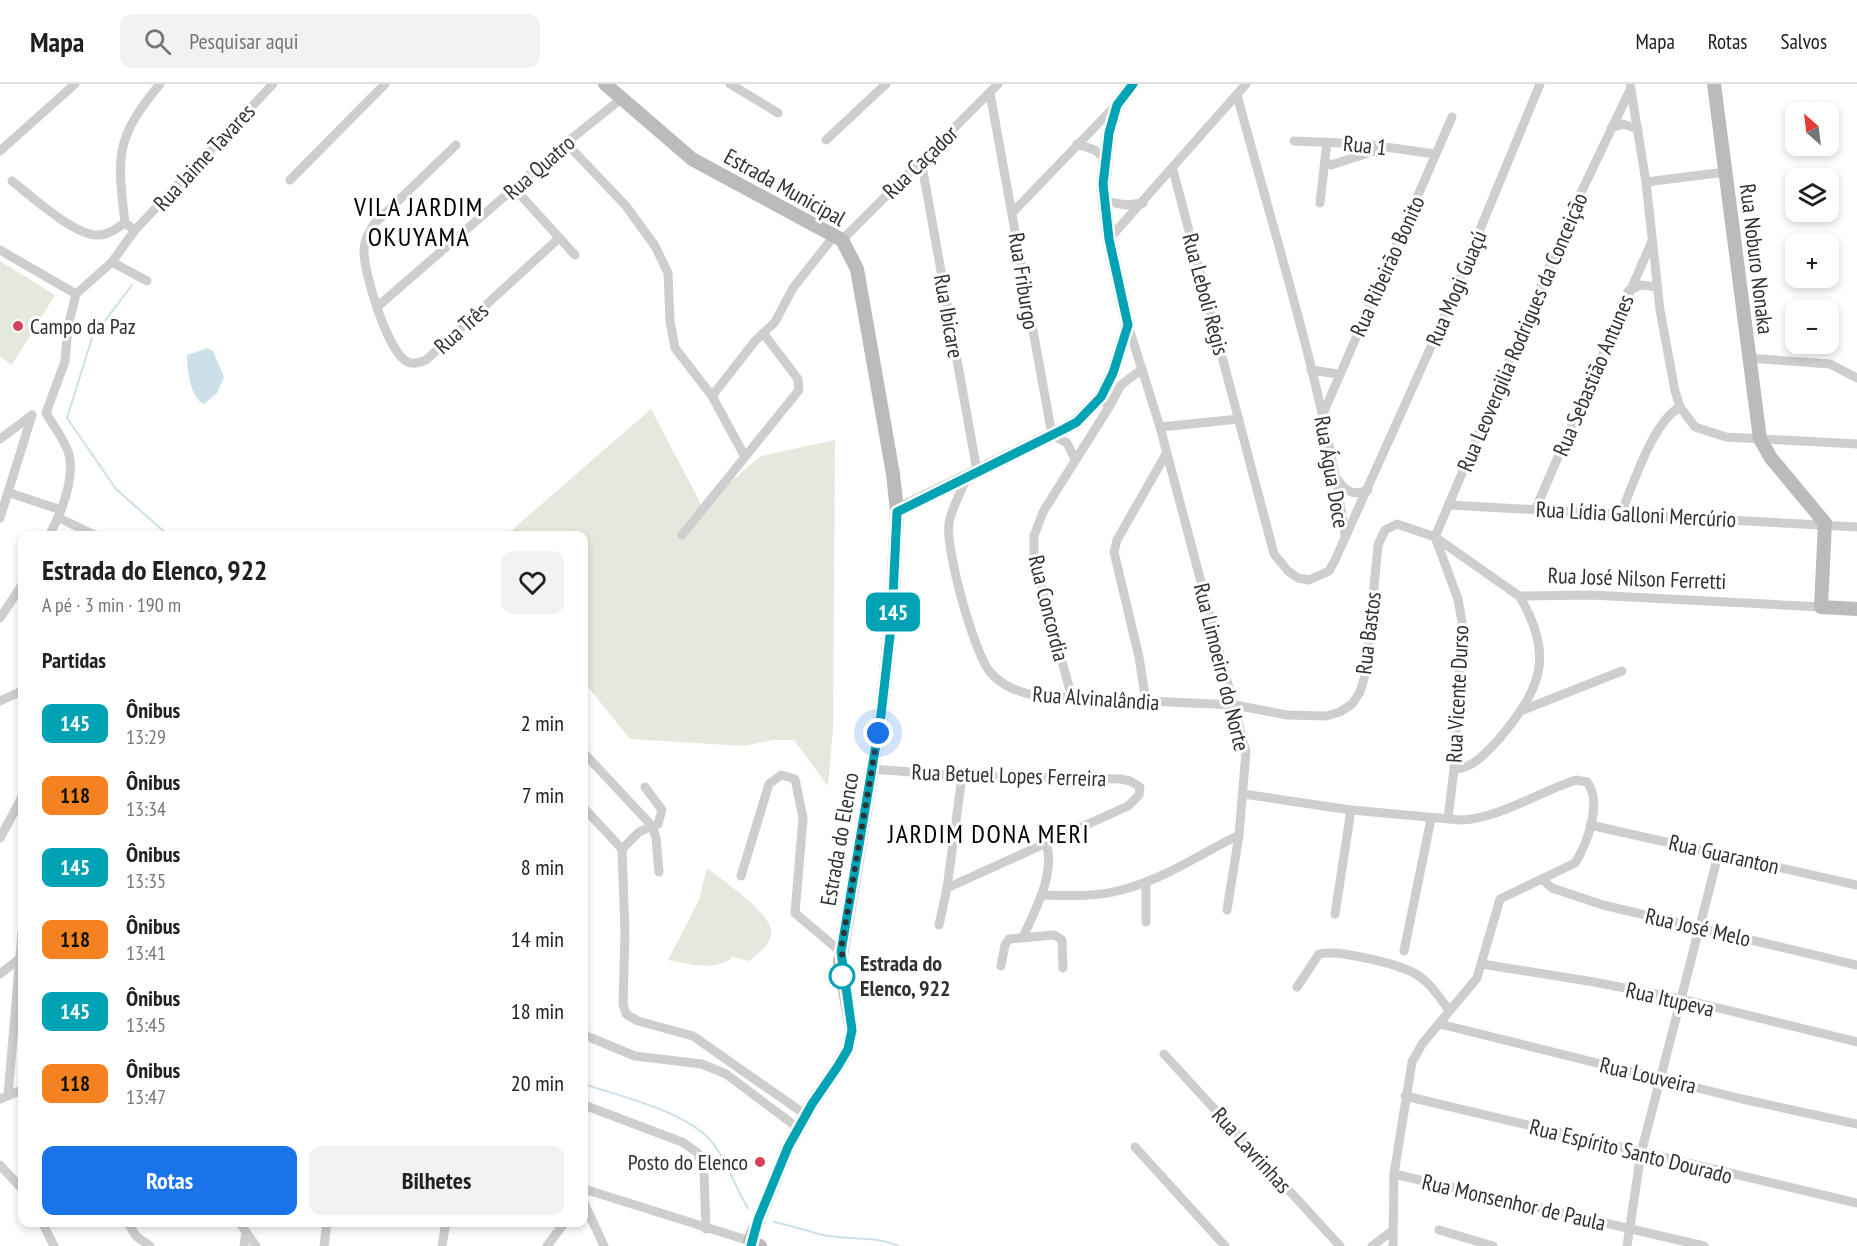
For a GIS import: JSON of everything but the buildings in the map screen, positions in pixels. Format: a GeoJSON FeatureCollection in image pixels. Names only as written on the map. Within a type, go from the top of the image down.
{"type":"FeatureCollection","features":[{"type":"Feature","properties":{"kind":"street"},"geometry":{"type":"LineString","coordinates":[[0,151],[75,84]]}},
{"type":"Feature","properties":{"kind":"street"},"geometry":{"type":"LineString","coordinates":[[125,223],[120,165],[123,144],[136,112],[160,84]]}},
{"type":"Feature","properties":{"kind":"street","name":"Rua Jaime Tavares"},"geometry":{"type":"LineString","coordinates":[[76,294],[112,262],[135,230],[273,84]]}},
{"type":"Feature","properties":{"kind":"street"},"geometry":{"type":"LineString","coordinates":[[290,180],[384,84]]}},
{"type":"Feature","properties":{"kind":"street","name":"Estrada Municipal"},"geometry":{"type":"LineString","coordinates":[[605,84],[692,159],[838,238],[853,259],[860,284],[893,474],[897,512]]}},
{"type":"Feature","properties":{"kind":"street"},"geometry":{"type":"LineString","coordinates":[[730,84],[778,113]]}},
{"type":"Feature","properties":{"kind":"street"},"geometry":{"type":"LineString","coordinates":[[826,140],[886,84]]}},
{"type":"Feature","properties":{"kind":"street","name":"Rua Caçador"},"geometry":{"type":"LineString","coordinates":[[712,396],[763,333],[775,322],[793,288],[838,238],[998,84]]}},
{"type":"Feature","properties":{"kind":"street"},"geometry":{"type":"LineString","coordinates":[[1014,211],[1117,105],[1133,84]]}},
{"type":"Feature","properties":{"kind":"street"},"geometry":{"type":"LineString","coordinates":[[1109,239],[1173,170],[1246,84]]}},
{"type":"Feature","properties":{"kind":"street","name":"Rua Mogi Guaçú"},"geometry":{"type":"LineString","coordinates":[[1346,534],[1368,490],[1439,328],[1540,84]]}},
{"type":"Feature","properties":{"kind":"street","name":"Rua Noburo Nonaka"},"geometry":{"type":"LineString","coordinates":[[1714,84],[1760,439]]}},
{"type":"Feature","properties":{"kind":"street"},"geometry":{"type":"LineString","coordinates":[[1631,86],[1646,182],[1664,336],[1680,407],[1695,427],[1707,433],[1726,437],[1857,444]]}},
{"type":"Feature","properties":{"kind":"street","name":"Rua Leovergilia Rodrigues da Conceição"},"geometry":{"type":"LineString","coordinates":[[1435,537],[1578,199],[1631,86]]}},
{"type":"Feature","properties":{"kind":"street","name":"Rua Friburgo"},"geometry":{"type":"LineString","coordinates":[[990,93],[1014,211],[1024,283],[1052,435]]}},
{"type":"Feature","properties":{"kind":"street","name":"Rua Água Doce"},"geometry":{"type":"LineString","coordinates":[[1237,95],[1311,370],[1337,478],[1346,534],[1329,571],[1319,577],[1309,580],[1298,578],[1280,563],[1274,554],[1239,419]]}},
{"type":"Feature","properties":{"kind":"street","name":"Rua Quatro"},"geometry":{"type":"LineString","coordinates":[[377,307],[566,143],[621,99]]}},
{"type":"Feature","properties":{"kind":"street"},"geometry":{"type":"LineString","coordinates":[[1117,105],[1105,159],[1104,201],[1109,239],[1128,325],[1160,427],[1239,419]]}},
{"type":"Feature","properties":{"kind":"street","name":"Rua Ribeirão Bonito"},"geometry":{"type":"LineString","coordinates":[[1322,416],[1452,117]]}},
{"type":"Feature","properties":{"kind":"street"},"geometry":{"type":"LineString","coordinates":[[1611,128],[1623,124],[1638,129]]}},
{"type":"Feature","properties":{"kind":"street","name":"Rua 1"},"geometry":{"type":"LineString","coordinates":[[1294,141],[1386,147],[1435,154]]}},
{"type":"Feature","properties":{"kind":"street"},"geometry":{"type":"LineString","coordinates":[[1320,203],[1327,142]]}},
{"type":"Feature","properties":{"kind":"street"},"geometry":{"type":"LineString","coordinates":[[566,143],[626,206],[655,246],[665,265],[675,348],[712,396],[744,455]]}},
{"type":"Feature","properties":{"kind":"street"},"geometry":{"type":"LineString","coordinates":[[1077,144],[1095,150],[1105,159]]}},
{"type":"Feature","properties":{"kind":"street","name":"Rua Três"},"geometry":{"type":"LineString","coordinates":[[456,145],[374,224],[366,237],[364,263],[377,307],[391,343],[405,362],[419,363],[426,360],[558,239]]}},
{"type":"Feature","properties":{"kind":"street"},"geometry":{"type":"LineString","coordinates":[[1325,161],[1331,165],[1339,164],[1386,147]]}},
{"type":"Feature","properties":{"kind":"street","name":"Rua Ibicare"},"geometry":{"type":"LineString","coordinates":[[921,160],[972,474]]}},
{"type":"Feature","properties":{"kind":"street","name":"Rua Leboli Régis"},"geometry":{"type":"LineString","coordinates":[[1173,170],[1239,419]]}},
{"type":"Feature","properties":{"kind":"street"},"geometry":{"type":"LineString","coordinates":[[1646,182],[1725,172]]}},
{"type":"Feature","properties":{"kind":"street"},"geometry":{"type":"LineString","coordinates":[[12,181],[45,207],[84,232],[102,235],[125,223]]}},
{"type":"Feature","properties":{"kind":"street"},"geometry":{"type":"LineString","coordinates":[[514,188],[575,255]]}},
{"type":"Feature","properties":{"kind":"street"},"geometry":{"type":"LineString","coordinates":[[1104,201],[1126,205],[1143,203]]}},
{"type":"Feature","properties":{"kind":"street"},"geometry":{"type":"LineString","coordinates":[[125,223],[135,230]]}},
{"type":"Feature","properties":{"kind":"street","name":"Rua Sebastião Antunes"},"geometry":{"type":"LineString","coordinates":[[1535,510],[1628,291],[1652,241]]}},
{"type":"Feature","properties":{"kind":"street"},"geometry":{"type":"LineString","coordinates":[[0,250],[76,294],[68,327],[65,361],[46,413],[69,453],[70,470],[60,514],[52,531]]}},
{"type":"Feature","properties":{"kind":"street"},"geometry":{"type":"LineString","coordinates":[[112,262],[147,281]]}},
{"type":"Feature","properties":{"kind":"street"},"geometry":{"type":"LineString","coordinates":[[1628,291],[1641,285],[1657,287]]}},
{"type":"Feature","properties":{"kind":"street"},"geometry":{"type":"LineString","coordinates":[[1105,402],[1128,325]]}},
{"type":"Feature","properties":{"kind":"street"},"geometry":{"type":"LineString","coordinates":[[682,535],[744,455],[799,390],[798,379],[763,333]]}},
{"type":"Feature","properties":{"kind":"street"},"geometry":{"type":"LineString","coordinates":[[1748,358],[1815,361],[1842,368],[1857,378]]}},
{"type":"Feature","properties":{"kind":"street"},"geometry":{"type":"LineString","coordinates":[[897,512],[1077,422],[1105,402],[1121,385],[1142,369]]}},
{"type":"Feature","properties":{"kind":"street"},"geometry":{"type":"LineString","coordinates":[[1311,370],[1338,375]]}},
{"type":"Feature","properties":{"kind":"street","name":"Rua Concordia"},"geometry":{"type":"LineString","coordinates":[[1072,698],[1033,546],[1043,512],[1075,459],[1105,402]]}},
{"type":"Feature","properties":{"kind":"street"},"geometry":{"type":"LineString","coordinates":[[1621,513],[1661,425],[1672,412],[1680,407]]}},
{"type":"Feature","properties":{"kind":"street"},"geometry":{"type":"LineString","coordinates":[[0,438],[32,415],[46,413]]}},
{"type":"Feature","properties":{"kind":"street"},"geometry":{"type":"LineString","coordinates":[[0,518],[10,493],[32,415]]}},
{"type":"Feature","properties":{"kind":"street","name":"Rua Limoeiro do Norte"},"geometry":{"type":"LineString","coordinates":[[1160,427],[1246,752],[1239,835],[1227,910]]}},
{"type":"Feature","properties":{"kind":"street"},"geometry":{"type":"LineString","coordinates":[[1052,435],[1066,443],[1075,459]]}},
{"type":"Feature","properties":{"kind":"street"},"geometry":{"type":"LineString","coordinates":[[1760,439],[1771,458],[1825,523],[1821,606]]}},
{"type":"Feature","properties":{"kind":"street"},"geometry":{"type":"LineString","coordinates":[[1146,702],[1139,657],[1114,552],[1117,540],[1166,454]]}},
{"type":"Feature","properties":{"kind":"street","name":"Rua Alvinalândia"},"geometry":{"type":"LineString","coordinates":[[972,474],[949,521],[948,543],[980,656],[989,672],[1002,684],[1017,692],[1038,696],[1235,705]]}},
{"type":"Feature","properties":{"kind":"street"},"geometry":{"type":"LineString","coordinates":[[1337,478],[1347,491],[1358,493],[1368,490]]}},
{"type":"Feature","properties":{"kind":"street"},"geometry":{"type":"LineString","coordinates":[[10,493],[60,514],[89,531]]}},
{"type":"Feature","properties":{"kind":"street","name":"Rua Lídia Galloni Mercúrio"},"geometry":{"type":"LineString","coordinates":[[1448,505],[1857,526]]}},
{"type":"Feature","properties":{"kind":"street","name":"Estrada do Elenco"},"geometry":{"type":"LineString","coordinates":[[754,1244],[788,1147],[848,1049],[852,1030],[841,952],[872,769],[891,628],[897,512]]}},
{"type":"Feature","properties":{"kind":"street","name":"Rua Bastos"},"geometry":{"type":"LineString","coordinates":[[1235,705],[1287,715],[1326,716],[1340,712],[1352,704],[1360,692],[1366,672],[1378,545],[1381,536],[1391,525],[1404,524],[1435,537]]}},
{"type":"Feature","properties":{"kind":"street","name":"Rua José Nilson Ferretti"},"geometry":{"type":"LineString","coordinates":[[1435,537],[1519,596],[1591,595],[1857,609]]}},
{"type":"Feature","properties":{"kind":"street","name":"Rua Vicente Durso"},"geometry":{"type":"LineString","coordinates":[[1435,537],[1458,599],[1462,622],[1454,769],[1448,819]]}},
{"type":"Feature","properties":{"kind":"street"},"geometry":{"type":"LineString","coordinates":[[0,618],[18,591]]}},
{"type":"Feature","properties":{"kind":"street"},"geometry":{"type":"LineString","coordinates":[[1454,769],[1465,768],[1473,764],[1523,710],[1538,678],[1539,652],[1529,613],[1519,596]]}},
{"type":"Feature","properties":{"kind":"street"},"geometry":{"type":"LineString","coordinates":[[1523,710],[1622,671]]}},
{"type":"Feature","properties":{"kind":"street"},"geometry":{"type":"LineString","coordinates":[[0,701],[18,694]]}},
{"type":"Feature","properties":{"kind":"street"},"geometry":{"type":"LineString","coordinates":[[588,757],[652,826],[656,838],[659,872]]}},
{"type":"Feature","properties":{"kind":"street","name":"Rua Betuel Lopes Ferreira"},"geometry":{"type":"LineString","coordinates":[[872,769],[962,776],[1121,779],[1138,785],[1141,791],[1128,806],[1046,843]]}},
{"type":"Feature","properties":{"kind":"street"},"geometry":{"type":"LineString","coordinates":[[741,876],[770,783],[781,775],[795,779],[803,818],[795,913],[841,952]]}},
{"type":"Feature","properties":{"kind":"street"},"geometry":{"type":"LineString","coordinates":[[939,925],[947,888],[962,776]]}},
{"type":"Feature","properties":{"kind":"street"},"geometry":{"type":"LineString","coordinates":[[1243,794],[1431,819],[1475,819],[1563,784],[1581,780],[1587,782],[1594,794],[1590,825],[1575,863],[1543,880],[1515,890],[1500,900],[1482,964],[1471,988],[1449,1010],[1415,1054],[1405,1096],[1394,1174],[1393,1246]]}},
{"type":"Feature","properties":{"kind":"street"},"geometry":{"type":"LineString","coordinates":[[622,849],[639,832],[658,824],[662,810],[645,787]]}},
{"type":"Feature","properties":{"kind":"street"},"geometry":{"type":"LineString","coordinates":[[0,838],[18,804]]}},
{"type":"Feature","properties":{"kind":"street"},"geometry":{"type":"LineString","coordinates":[[1335,914],[1351,810]]}},
{"type":"Feature","properties":{"kind":"street"},"geometry":{"type":"LineString","coordinates":[[588,812],[622,849],[625,933],[623,1004],[626,1014],[638,1021],[693,1036],[806,1115]]}},
{"type":"Feature","properties":{"kind":"street"},"geometry":{"type":"LineString","coordinates":[[1404,951],[1431,819]]}},
{"type":"Feature","properties":{"kind":"street","name":"Rua Guaranton"},"geometry":{"type":"LineString","coordinates":[[1590,825],[1719,852],[1857,885]]}},
{"type":"Feature","properties":{"kind":"street"},"geometry":{"type":"LineString","coordinates":[[1042,894],[1082,896],[1107,893],[1146,882],[1239,835]]}},
{"type":"Feature","properties":{"kind":"street"},"geometry":{"type":"LineString","coordinates":[[947,888],[1046,843],[1049,855],[1042,894],[1023,937]]}},
{"type":"Feature","properties":{"kind":"street"},"geometry":{"type":"LineString","coordinates":[[1627,1246],[1641,1153],[1719,852]]}},
{"type":"Feature","properties":{"kind":"street","name":"Rua José Melo"},"geometry":{"type":"LineString","coordinates":[[1543,880],[1552,888],[1604,905],[1857,964]]}},
{"type":"Feature","properties":{"kind":"street"},"geometry":{"type":"LineString","coordinates":[[1146,882],[1146,922]]}},
{"type":"Feature","properties":{"kind":"street"},"geometry":{"type":"LineString","coordinates":[[1001,966],[1006,942],[1013,937],[1059,936],[1063,944],[1062,968]]}},
{"type":"Feature","properties":{"kind":"street"},"geometry":{"type":"LineString","coordinates":[[1297,987],[1319,954],[1355,956],[1413,972],[1426,981],[1449,1010]]}},
{"type":"Feature","properties":{"kind":"street"},"geometry":{"type":"LineString","coordinates":[[0,974],[18,960]]}},
{"type":"Feature","properties":{"kind":"street","name":"Rua Itupeva"},"geometry":{"type":"LineString","coordinates":[[1482,964],[1682,999],[1857,1041]]}},
{"type":"Feature","properties":{"kind":"street"},"geometry":{"type":"LineString","coordinates":[[18,968],[4,1097],[18,1092]]}},
{"type":"Feature","properties":{"kind":"street","name":"Rua Louveira"},"geometry":{"type":"LineString","coordinates":[[1440,1024],[1857,1124]]}},
{"type":"Feature","properties":{"kind":"street"},"geometry":{"type":"LineString","coordinates":[[588,1037],[635,1056],[702,1064],[726,1074],[798,1128]]}},
{"type":"Feature","properties":{"kind":"street","name":"Rua Lavrinhas"},"geometry":{"type":"LineString","coordinates":[[1164,1054],[1340,1246]]}},
{"type":"Feature","properties":{"kind":"street","name":"Rua Espírito Santo Dourado"},"geometry":{"type":"LineString","coordinates":[[1405,1096],[1857,1203]]}},
{"type":"Feature","properties":{"kind":"street"},"geometry":{"type":"LineString","coordinates":[[588,1107],[682,1142],[698,1153],[704,1173],[706,1229]]}},
{"type":"Feature","properties":{"kind":"street"},"geometry":{"type":"LineString","coordinates":[[1134,1147],[1225,1246]]}},
{"type":"Feature","properties":{"kind":"street"},"geometry":{"type":"LineString","coordinates":[[0,1165],[18,1185]]}},
{"type":"Feature","properties":{"kind":"street","name":"Rua Monsenhor de Paula"},"geometry":{"type":"LineString","coordinates":[[1394,1174],[1704,1246]]}},
{"type":"Feature","properties":{"kind":"street"},"geometry":{"type":"LineString","coordinates":[[588,1194],[754,1244]]}},
{"type":"Feature","properties":{"kind":"street"},"geometry":{"type":"LineString","coordinates":[[588,1212],[604,1246]]}},
{"type":"Feature","properties":{"kind":"street"},"geometry":{"type":"LineString","coordinates":[[44,1227],[54,1246]]}},
{"type":"Feature","properties":{"kind":"street"},"geometry":{"type":"LineString","coordinates":[[130,1227],[137,1237],[150,1246]]}},
{"type":"Feature","properties":{"kind":"street"},"geometry":{"type":"LineString","coordinates":[[242,1227],[256,1246]]}},
{"type":"Feature","properties":{"kind":"street"},"geometry":{"type":"LineString","coordinates":[[324,1246],[326,1227]]}},
{"type":"Feature","properties":{"kind":"street"},"geometry":{"type":"LineString","coordinates":[[441,1246],[445,1227]]}},
{"type":"Feature","properties":{"kind":"street"},"geometry":{"type":"LineString","coordinates":[[547,1246],[561,1227]]}},
{"type":"Feature","properties":{"kind":"street"},"geometry":{"type":"LineString","coordinates":[[1439,1230],[1493,1246]]}},
{"type":"Feature","properties":{"kind":"street"},"geometry":{"type":"LineString","coordinates":[[1372,1246],[1392,1231]]}},
{"type":"Feature","properties":{"kind":"street"},"geometry":{"type":"LineString","coordinates":[[244,1246],[246,1232]]}},
{"type":"Feature","properties":{"kind":"shaded area","name":"Campo da Paz"},"geometry":{"type":"Polygon","coordinates":[[[0,261],[55,295],[12,365],[0,357],[0,261]]]}},
{"type":"Feature","properties":{"kind":"shaded area"},"geometry":{"type":"Polygon","coordinates":[[[651,409],[702,506],[761,456],[835,440],[833,729],[828,786],[794,740],[773,740],[744,746],[630,739],[588,687],[588,531],[511,531],[651,409]]]}},
{"type":"Feature","properties":{"kind":"shaded area"},"geometry":{"type":"Polygon","coordinates":[[[707,868],[747,899],[765,918],[770,928],[771,936],[767,944],[749,961],[733,957],[726,962],[702,966],[668,960],[699,900],[707,868]]]}},
{"type":"Feature","properties":{"kind":"water"},"geometry":{"type":"Polygon","coordinates":[[[208,348],[213,351],[224,377],[217,393],[204,404],[199,401],[192,390],[187,355],[208,348]]]}},
{"type":"Feature","properties":{"kind":"waterway"},"geometry":{"type":"LineString","coordinates":[[132,285],[92,338],[67,418],[116,489],[163,531]]}},
{"type":"Feature","properties":{"kind":"waterway"},"geometry":{"type":"LineString","coordinates":[[588,1085],[661,1109],[703,1133],[723,1158],[748,1208]]}},
{"type":"Feature","properties":{"kind":"waterway"},"geometry":{"type":"LineString","coordinates":[[774,1222],[829,1236],[879,1240],[898,1246]]}},
{"type":"Feature","properties":{"kind":"bus line","name":"145"},"geometry":{"type":"LineString","coordinates":[[751,1246],[750,1241],[788,1147],[812,1104],[848,1049],[852,1030],[840,962],[881,715],[895,584],[897,512],[1077,422],[1101,397],[1113,373],[1128,325],[1109,239],[1103,184],[1105,159],[1117,105],[1133,84]]}},
{"type":"Feature","properties":{"kind":"place","name":"Campo da Paz"},"geometry":{"type":"Point","coordinates":[18,326]}},
{"type":"Feature","properties":{"kind":"place","name":"Estrada do Elenco, 922"},"geometry":{"type":"Point","coordinates":[842,976]}},
{"type":"Feature","properties":{"kind":"place","name":"Posto do Elenco"},"geometry":{"type":"Point","coordinates":[760,1162]}},
{"type":"Feature","properties":{"kind":"district","name":"VILA JARDIM OKUYAMA"},"geometry":{"type":"Point","coordinates":[419,222]}},
{"type":"Feature","properties":{"kind":"district","name":"JARDIM DONA MERI"},"geometry":{"type":"Point","coordinates":[989,834]}},
{"type":"Feature","properties":{"kind":"route"},"geometry":{"type":"LineString","coordinates":[[842,976],[840,962],[842,944],[878,733]]}}]}
